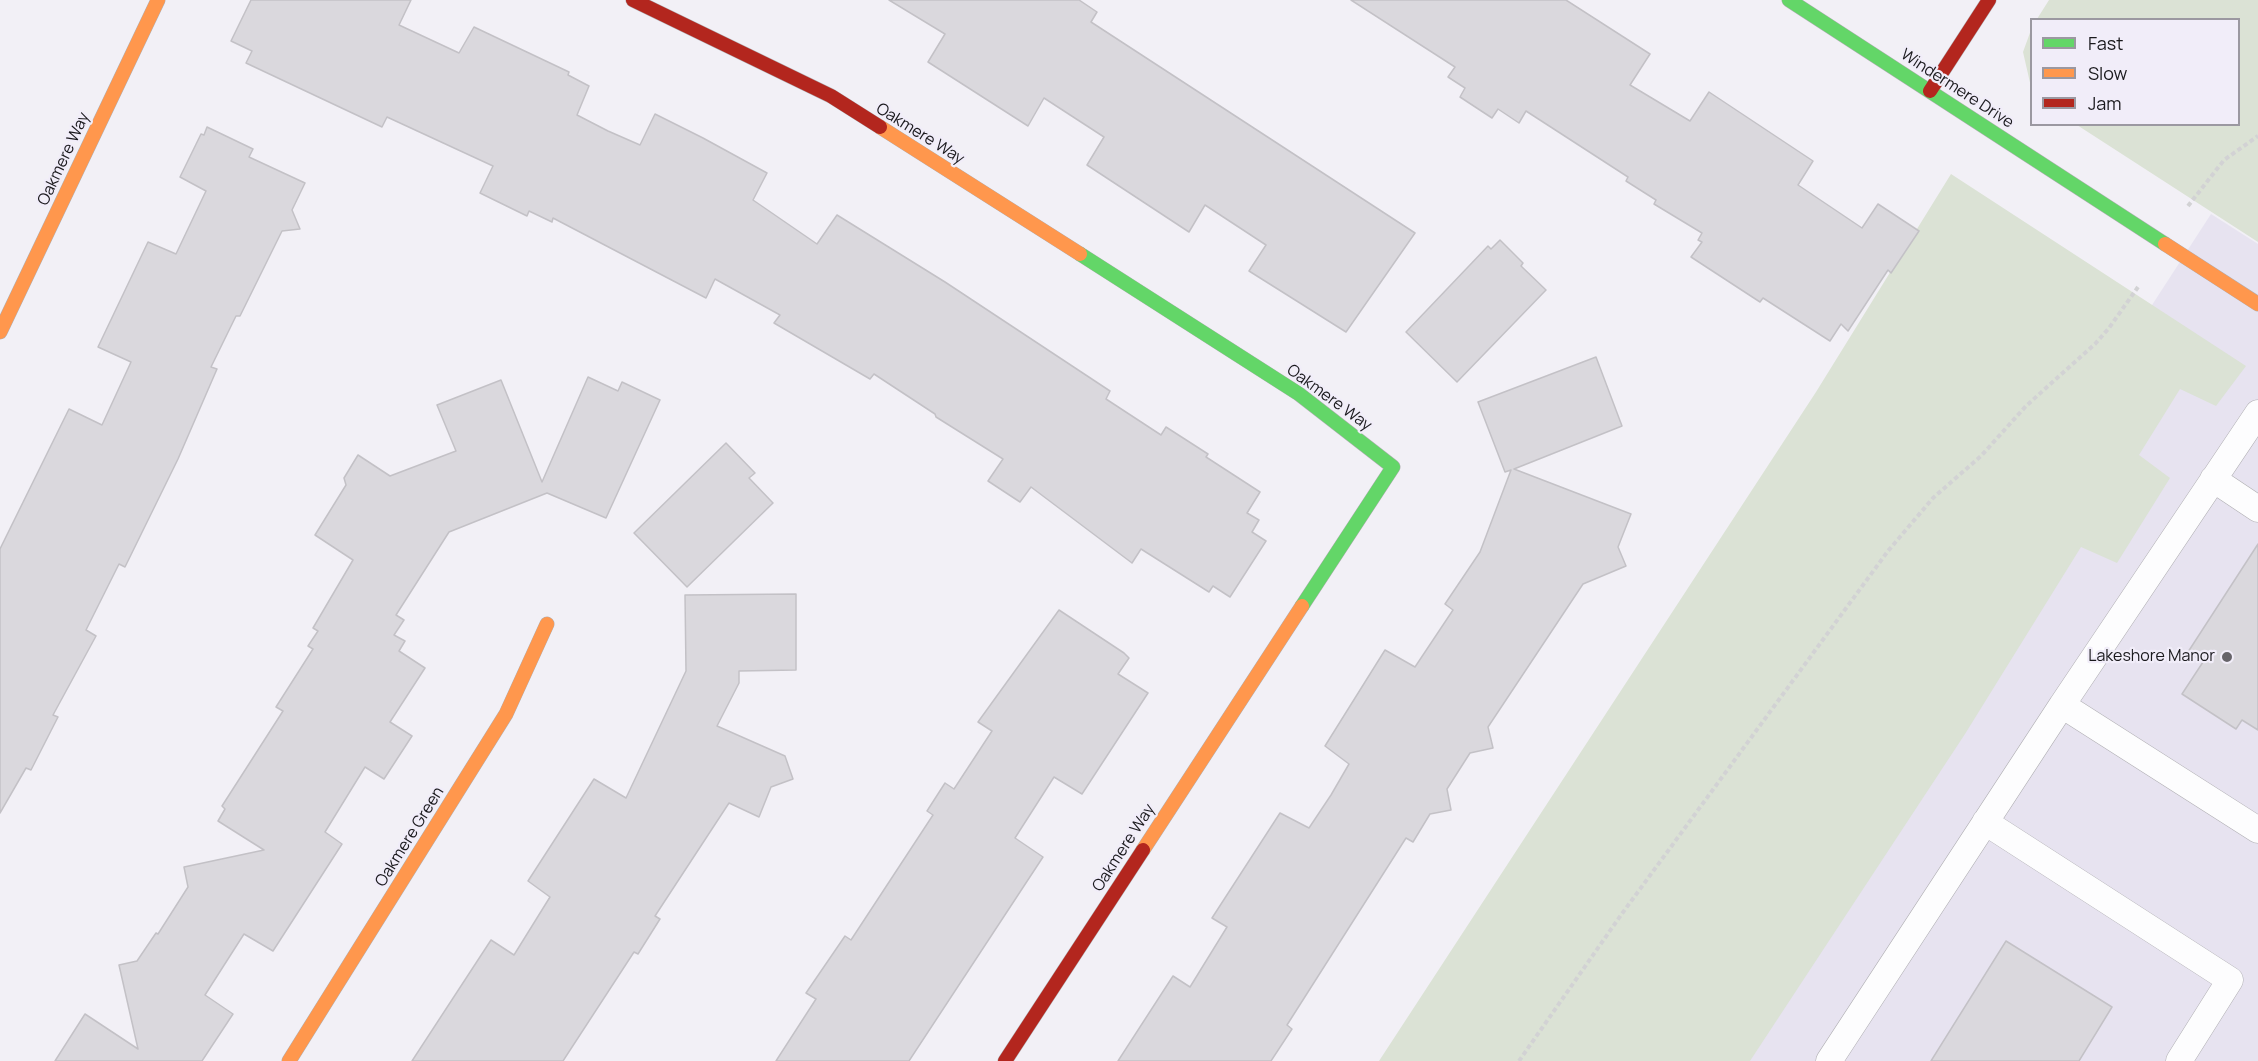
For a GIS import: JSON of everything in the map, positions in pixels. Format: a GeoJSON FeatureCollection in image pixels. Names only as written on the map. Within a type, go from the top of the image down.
{"type":"FeatureCollection","features":[{"type":"Feature","properties":{"kind":"street","name":"Oakmere Way"},"geometry":{"type":"LineString","coordinates":[[0,333],[158,0]]}},
{"type":"Feature","properties":{"kind":"street","name":"Oakmere Way"},"geometry":{"type":"LineString","coordinates":[[633,0],[831,96],[1299,394],[1393,467],[1005,1061]]}},
{"type":"Feature","properties":{"kind":"street","name":"Windermere Drive"},"geometry":{"type":"LineString","coordinates":[[1789,0],[2258,304]]}},
{"type":"Feature","properties":{"kind":"street"},"geometry":{"type":"LineString","coordinates":[[1930,91],[1989,0]]}},
{"type":"Feature","properties":{"kind":"street","name":"Oakmere Green"},"geometry":{"type":"LineString","coordinates":[[289,1061],[506,714],[547,624]]}},
{"type":"Feature","properties":{"kind":"lane"},"geometry":{"type":"LineString","coordinates":[[1829,1061],[2062,705],[2258,413]]}},
{"type":"Feature","properties":{"kind":"lane"},"geometry":{"type":"LineString","coordinates":[[2213,479],[2258,509]]}},
{"type":"Feature","properties":{"kind":"lane"},"geometry":{"type":"LineString","coordinates":[[2062,705],[2258,830]]}},
{"type":"Feature","properties":{"kind":"lane"},"geometry":{"type":"LineString","coordinates":[[1985,822],[2230,980],[2179,1061]]}},
{"type":"Feature","properties":{"kind":"path"},"geometry":{"type":"LineString","coordinates":[[2188,206],[2224,160],[2258,136]]}},
{"type":"Feature","properties":{"kind":"path"},"geometry":{"type":"LineString","coordinates":[[1519,1061],[1621,915],[1888,551],[1933,498],[1981,456],[2026,406],[2095,344],[2138,287]]}},
{"type":"Feature","properties":{"kind":"shaded area"},"geometry":{"type":"Polygon","coordinates":[[[2049,0],[2258,0],[2258,242],[2079,126],[2240,126],[2240,18],[2038,18],[2049,0]]]}},
{"type":"Feature","properties":{"kind":"shaded area"},"geometry":{"type":"Polygon","coordinates":[[[2030,33],[2030,83],[2023,52],[2030,33]]]}},
{"type":"Feature","properties":{"kind":"shaded area"},"geometry":{"type":"Polygon","coordinates":[[[1951,174],[2246,366],[2216,406],[2180,389],[2139,455],[2170,478],[2117,563],[2081,547],[1965,734],[1750,1061],[1379,1061],[1816,392],[1951,174]]]}},
{"type":"Feature","properties":{"kind":"shaded area"},"geometry":{"type":"Polygon","coordinates":[[[2211,214],[2258,244],[2258,1061],[1662,1061],[2211,214]]]}},
{"type":"Feature","properties":{"kind":"building"},"geometry":{"type":"Polygon","coordinates":[[[251,0],[411,0],[399,25],[459,53],[474,27],[569,72],[568,75],[589,86],[577,115],[608,131],[640,145],[655,114],[703,138],[767,173],[753,200],[817,244],[837,215],[945,282],[1110,391],[1106,399],[1161,435],[1166,427],[1208,454],[1206,457],[1260,492],[1247,513],[1259,520],[1252,532],[1266,541],[1230,597],[1213,586],[1209,592],[1141,549],[1132,563],[1031,487],[1020,502],[988,481],[1003,459],[874,374],[870,379],[774,323],[780,315],[715,279],[706,298],[553,218],[552,222],[529,211],[527,216],[480,193],[493,166],[387,117],[382,127],[246,63],[252,51],[231,41],[251,0]]]}},
{"type":"Feature","properties":{"kind":"building"},"geometry":{"type":"Polygon","coordinates":[[[889,0],[1079,0],[1097,12],[1091,22],[1415,233],[1346,332],[1249,271],[1266,245],[1205,205],[1189,232],[1087,165],[1104,137],[1044,98],[1028,126],[928,62],[945,34],[889,0]]]}},
{"type":"Feature","properties":{"kind":"building"},"geometry":{"type":"Polygon","coordinates":[[[1351,0],[1566,0],[1650,54],[1630,85],[1690,121],[1709,92],[1813,161],[1798,185],[1862,228],[1878,204],[1919,231],[1891,273],[1888,270],[1848,331],[1841,324],[1830,341],[1763,298],[1760,302],[1691,257],[1702,242],[1698,240],[1702,233],[1654,204],[1656,200],[1626,181],[1628,177],[1526,111],[1519,123],[1498,109],[1492,118],[1460,97],[1465,88],[1448,77],[1455,67],[1351,0]]]}},
{"type":"Feature","properties":{"kind":"building"},"geometry":{"type":"Polygon","coordinates":[[[207,127],[253,149],[249,157],[305,183],[292,210],[300,229],[282,231],[240,316],[236,316],[211,367],[217,369],[178,459],[125,567],[119,564],[86,630],[96,636],[53,715],[58,717],[31,770],[26,768],[0,813],[0,549],[69,409],[102,425],[131,362],[98,347],[148,242],[176,254],[206,191],[180,177],[201,134],[204,135],[207,127]]]}},
{"type":"Feature","properties":{"kind":"building"},"geometry":{"type":"Polygon","coordinates":[[[1500,240],[1523,263],[1521,266],[1546,290],[1457,382],[1406,332],[1488,246],[1491,249],[1500,240]]]}},
{"type":"Feature","properties":{"kind":"building"},"geometry":{"type":"Polygon","coordinates":[[[1596,357],[1622,426],[1514,469],[1631,514],[1618,547],[1626,566],[1583,584],[1488,727],[1493,748],[1470,753],[1447,789],[1451,810],[1430,814],[1413,842],[1406,838],[1287,1025],[1292,1029],[1271,1061],[1118,1061],[1173,976],[1190,987],[1227,927],[1212,918],[1280,813],[1309,828],[1331,795],[1349,764],[1325,746],[1385,650],[1415,667],[1453,610],[1445,604],[1480,552],[1511,470],[1505,472],[1478,402],[1596,357]]]}},
{"type":"Feature","properties":{"kind":"building"},"geometry":{"type":"Polygon","coordinates":[[[588,377],[618,391],[622,382],[660,400],[606,518],[547,493],[449,532],[396,615],[404,620],[394,635],[405,641],[399,651],[425,668],[390,722],[412,736],[384,779],[365,767],[325,832],[342,844],[273,951],[244,934],[205,995],[233,1014],[202,1061],[55,1061],[85,1014],[138,1049],[119,965],[137,961],[156,933],[158,934],[188,887],[184,867],[264,850],[218,821],[225,809],[222,806],[283,711],[276,707],[313,649],[308,646],[318,631],[313,628],[353,560],[315,535],[346,485],[344,478],[358,455],[390,476],[456,451],[437,405],[501,380],[542,482],[588,377]]]}},
{"type":"Feature","properties":{"kind":"building"},"geometry":{"type":"Polygon","coordinates":[[[726,443],[755,473],[749,478],[773,503],[687,587],[634,533],[726,443]]]}},
{"type":"Feature","properties":{"kind":"building","name":"Lakeshore Manor"},"geometry":{"type":"Polygon","coordinates":[[[2258,544],[2258,730],[2242,720],[2236,729],[2182,694],[2203,662],[2188,652],[2258,544]]]}},
{"type":"Feature","properties":{"kind":"building"},"geometry":{"type":"Polygon","coordinates":[[[796,594],[796,670],[739,671],[739,683],[717,726],[785,756],[793,779],[771,787],[759,817],[729,803],[655,916],[660,919],[638,954],[634,952],[563,1061],[412,1061],[491,940],[514,955],[550,897],[528,881],[594,779],[626,798],[686,671],[685,595],[796,594]]]}},
{"type":"Feature","properties":{"kind":"building"},"geometry":{"type":"Polygon","coordinates":[[[1059,610],[1124,653],[1129,658],[1118,674],[1148,693],[1082,794],[1054,777],[1015,838],[1043,857],[909,1061],[776,1061],[816,999],[806,993],[845,936],[851,940],[933,815],[927,811],[945,783],[954,789],[992,731],[978,722],[1059,610]]]}},
{"type":"Feature","properties":{"kind":"building"},"geometry":{"type":"Polygon","coordinates":[[[2006,941],[2112,1007],[2079,1061],[1931,1061],[2006,941]]]}},
{"type":"Feature","properties":{"kind":"traffic: fast"},"geometry":{"type":"LineString","coordinates":[[1789,0],[2165,244]]}},
{"type":"Feature","properties":{"kind":"traffic: fast"},"geometry":{"type":"LineString","coordinates":[[1080,254],[1299,394],[1393,467],[1302,606]]}},
{"type":"Feature","properties":{"kind":"traffic: slow"},"geometry":{"type":"LineString","coordinates":[[0,332],[158,0]]}},
{"type":"Feature","properties":{"kind":"traffic: slow"},"geometry":{"type":"LineString","coordinates":[[880,127],[1080,254]]}},
{"type":"Feature","properties":{"kind":"traffic: slow"},"geometry":{"type":"LineString","coordinates":[[2165,244],[2258,304]]}},
{"type":"Feature","properties":{"kind":"traffic: slow"},"geometry":{"type":"LineString","coordinates":[[1143,850],[1302,606]]}},
{"type":"Feature","properties":{"kind":"traffic: slow"},"geometry":{"type":"LineString","coordinates":[[289,1061],[506,714],[547,624]]}},
{"type":"Feature","properties":{"kind":"traffic: jam"},"geometry":{"type":"LineString","coordinates":[[633,0],[831,96],[880,127]]}},
{"type":"Feature","properties":{"kind":"traffic: jam"},"geometry":{"type":"LineString","coordinates":[[1930,91],[1989,0]]}},
{"type":"Feature","properties":{"kind":"traffic: jam"},"geometry":{"type":"LineString","coordinates":[[1005,1061],[1143,850]]}},
{"type":"Feature","properties":{"kind":"place","name":"Lakeshore Manor"},"geometry":{"type":"Point","coordinates":[2227,657]}}]}
